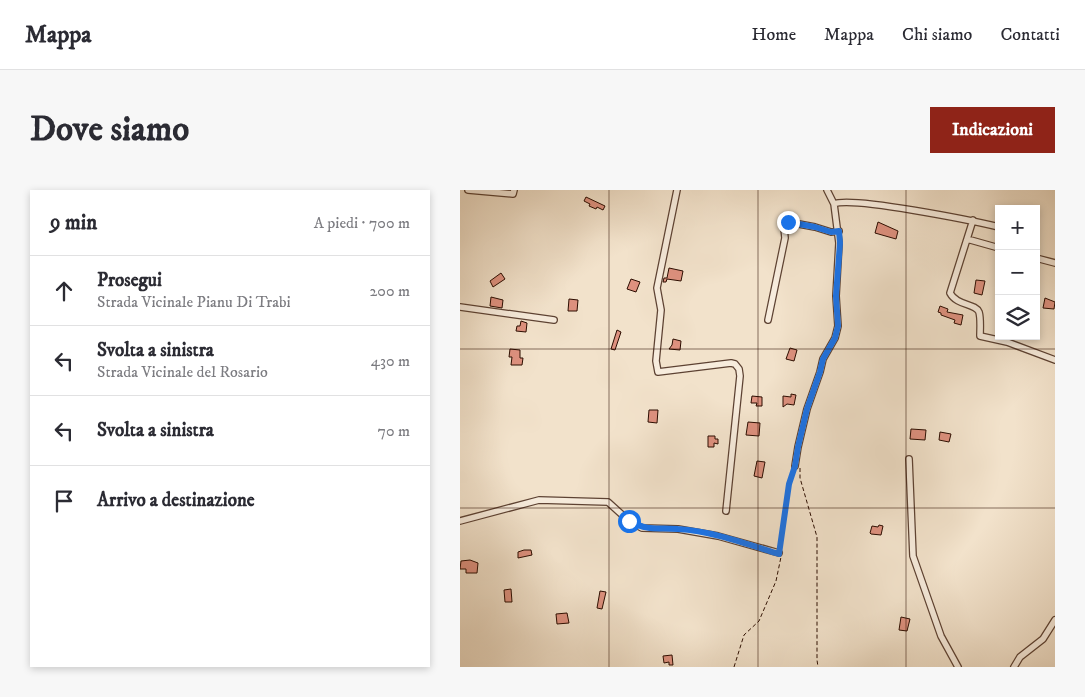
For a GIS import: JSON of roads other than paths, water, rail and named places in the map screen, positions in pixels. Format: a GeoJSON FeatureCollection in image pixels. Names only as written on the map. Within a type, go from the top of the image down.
{"type":"FeatureCollection","features":[{"type":"Feature","properties":{"kind":"street"},"geometry":{"type":"LineString","coordinates":[[468,190],[512,194],[514,190]]}},
{"type":"Feature","properties":{"kind":"street"},"geometry":{"type":"LineString","coordinates":[[677,190],[657,288],[661,310],[656,360],[658,372],[731,363],[735,364],[738,369],[740,376],[726,512]]}},
{"type":"Feature","properties":{"kind":"street"},"geometry":{"type":"LineString","coordinates":[[797,465],[798,447],[807,409],[823,359],[835,338],[838,326],[836,296],[840,243],[834,204],[827,190]]}},
{"type":"Feature","properties":{"kind":"street"},"geometry":{"type":"LineString","coordinates":[[834,204],[848,201],[973,220],[995,226]]}},
{"type":"Feature","properties":{"kind":"street"},"geometry":{"type":"LineString","coordinates":[[973,220],[950,293],[954,300],[976,308],[979,311],[980,336],[1007,342],[1055,360]]}},
{"type":"Feature","properties":{"kind":"street"},"geometry":{"type":"LineString","coordinates":[[768,320],[785,238],[784,228],[788,222],[831,232],[839,231]]}},
{"type":"Feature","properties":{"kind":"street"},"geometry":{"type":"LineString","coordinates":[[967,239],[995,247]]}},
{"type":"Feature","properties":{"kind":"street"},"geometry":{"type":"LineString","coordinates":[[1040,259],[1055,263]]}},
{"type":"Feature","properties":{"kind":"street"},"geometry":{"type":"LineString","coordinates":[[460,307],[554,320]]}},
{"type":"Feature","properties":{"kind":"street"},"geometry":{"type":"LineString","coordinates":[[909,459],[913,556],[942,636],[958,667]]}},
{"type":"Feature","properties":{"kind":"street"},"geometry":{"type":"LineString","coordinates":[[460,521],[539,500],[608,502],[629,521],[642,528],[678,528],[718,536],[779,554]]}},
{"type":"Feature","properties":{"kind":"street"},"geometry":{"type":"LineString","coordinates":[[1014,667],[1020,657],[1043,639],[1055,620]]}}]}
